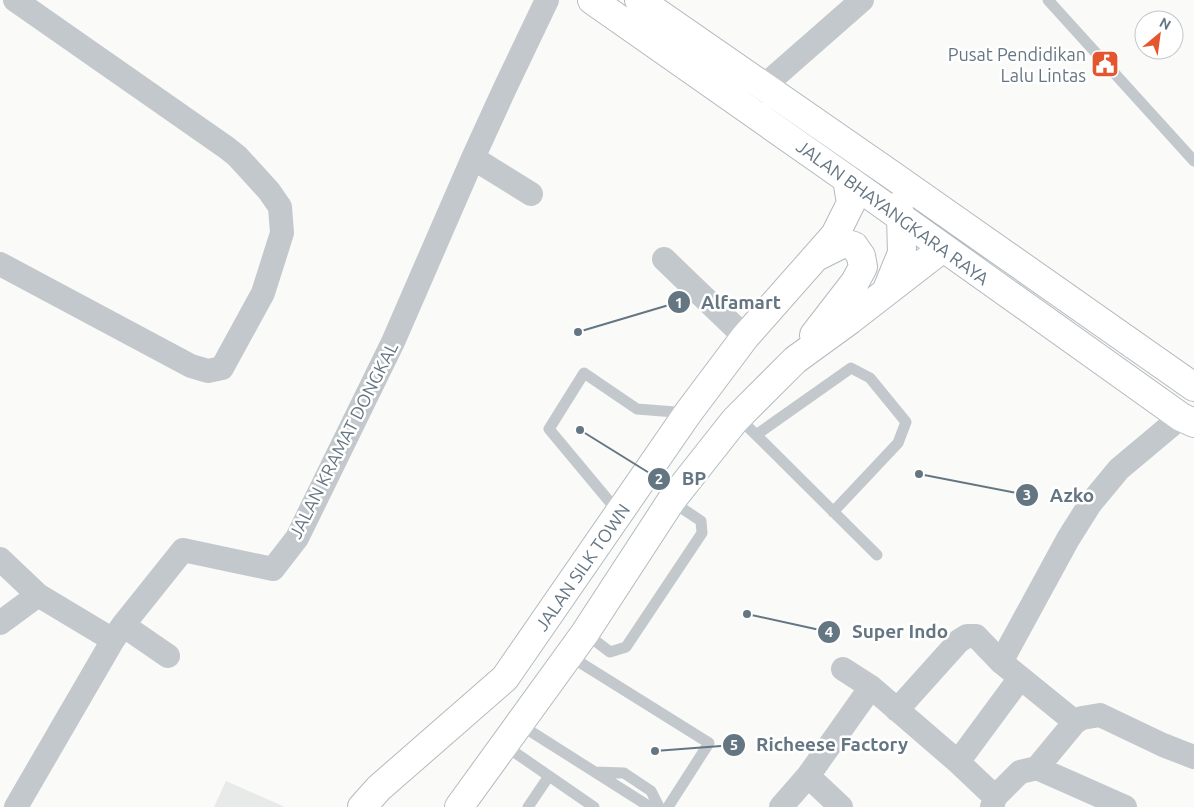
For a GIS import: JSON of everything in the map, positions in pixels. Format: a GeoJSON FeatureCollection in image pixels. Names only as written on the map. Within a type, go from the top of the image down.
{"type":"FeatureCollection","features":[{"type":"Feature","properties":{"kind":"main road","name":"JALAN BHAYANGKARA RAYA"},"geometry":{"type":"LineString","coordinates":[[592,0],[1187,420]]}},
{"type":"Feature","properties":{"kind":"main road","name":"JALAN BHAYANGKARA RAYA"},"geometry":{"type":"LineString","coordinates":[[640,0],[1194,387]]}},
{"type":"Feature","properties":{"kind":"main road"},"geometry":{"type":"LineString","coordinates":[[886,293],[902,253],[901,218],[889,173]]}},
{"type":"Feature","properties":{"kind":"main road","name":"JALAN SILK TOWN"},"geometry":{"type":"LineString","coordinates":[[376,801],[505,678],[688,413],[745,338],[835,235],[851,203],[847,179]]}},
{"type":"Feature","properties":{"kind":"main road"},"geometry":{"type":"LineString","coordinates":[[795,360],[855,282],[863,267],[861,256],[854,246],[844,243],[817,256]]}},
{"type":"Feature","properties":{"kind":"main road","name":"JALAN SILK TOWN"},"geometry":{"type":"LineString","coordinates":[[459,807],[585,633],[671,502],[746,428],[795,360],[943,248]]}},
{"type":"Feature","properties":{"kind":"street"},"geometry":{"type":"LineString","coordinates":[[0,264],[191,366],[208,371],[222,368],[263,293],[282,233],[280,207],[269,191],[237,156],[15,0]]}},
{"type":"Feature","properties":{"kind":"street","name":"JALAN KRAMAT DONGKAL"},"geometry":{"type":"LineString","coordinates":[[16,807],[118,633],[183,550],[273,569],[296,538],[393,342],[473,158],[546,0]]}},
{"type":"Feature","properties":{"kind":"street"},"geometry":{"type":"LineString","coordinates":[[764,86],[862,0]]}},
{"type":"Feature","properties":{"kind":"street"},"geometry":{"type":"LineString","coordinates":[[473,158],[531,194]]}},
{"type":"Feature","properties":{"kind":"street"},"geometry":{"type":"LineString","coordinates":[[664,259],[745,338]]}},
{"type":"Feature","properties":{"kind":"street"},"geometry":{"type":"LineString","coordinates":[[1001,662],[1068,539],[1090,504],[1119,470],[1187,420]]}},
{"type":"Feature","properties":{"kind":"street"},"geometry":{"type":"LineString","coordinates":[[0,559],[38,595],[168,656]]}},
{"type":"Feature","properties":{"kind":"street"},"geometry":{"type":"LineString","coordinates":[[0,623],[38,595]]}},
{"type":"Feature","properties":{"kind":"street"},"geometry":{"type":"LineString","coordinates":[[897,710],[958,641],[967,636],[976,636],[1001,662],[1075,722]]}},
{"type":"Feature","properties":{"kind":"street"},"geometry":{"type":"LineString","coordinates":[[843,669],[871,686],[958,762],[994,802],[1020,772],[1037,768],[1125,807]]}},
{"type":"Feature","properties":{"kind":"street"},"geometry":{"type":"LineString","coordinates":[[958,762],[1020,678]]}},
{"type":"Feature","properties":{"kind":"street"},"geometry":{"type":"LineString","coordinates":[[781,807],[808,776],[871,686]]}},
{"type":"Feature","properties":{"kind":"street"},"geometry":{"type":"LineString","coordinates":[[1037,768],[1075,722],[1082,718],[1100,715],[1163,745],[1194,757]]}},
{"type":"Feature","properties":{"kind":"street"},"geometry":{"type":"LineString","coordinates":[[808,776],[842,807]]}},
{"type":"Feature","properties":{"kind":"lane"},"geometry":{"type":"LineString","coordinates":[[1048,0],[1194,161]]}},
{"type":"Feature","properties":{"kind":"lane"},"geometry":{"type":"LineString","coordinates":[[833,512],[898,443],[906,422],[870,378],[851,368],[746,428],[877,555]]}},
{"type":"Feature","properties":{"kind":"lane"},"geometry":{"type":"LineString","coordinates":[[619,513],[548,429],[584,373],[637,409],[688,413]]}},
{"type":"Feature","properties":{"kind":"lane"},"geometry":{"type":"LineString","coordinates":[[585,633],[610,652],[626,647],[702,533],[701,520],[671,502]]}},
{"type":"Feature","properties":{"kind":"lane"},"geometry":{"type":"LineString","coordinates":[[568,655],[709,743],[668,807]]}},
{"type":"Feature","properties":{"kind":"lane"},"geometry":{"type":"LineString","coordinates":[[511,735],[594,772],[650,807]]}},
{"type":"Feature","properties":{"kind":"lane"},"geometry":{"type":"LineString","coordinates":[[511,735],[549,776],[594,807]]}},
{"type":"Feature","properties":{"kind":"lane"},"geometry":{"type":"LineString","coordinates":[[594,772],[624,773],[651,791],[659,807]]}},
{"type":"Feature","properties":{"kind":"lane"},"geometry":{"type":"LineString","coordinates":[[528,807],[549,776]]}},
{"type":"Feature","properties":{"kind":"shaded area"},"geometry":{"type":"Polygon","coordinates":[[[226,781],[285,807],[214,807],[226,781]]]}},
{"type":"Feature","properties":{"kind":"place","name":"Pusat Pendidikan Lalu Lintas"},"geometry":{"type":"Point","coordinates":[1105,64]}},
{"type":"Feature","properties":{"kind":"place","name":"Alfamart"},"geometry":{"type":"Point","coordinates":[578,332]}},
{"type":"Feature","properties":{"kind":"place","name":"BP"},"geometry":{"type":"Point","coordinates":[580,430]}},
{"type":"Feature","properties":{"kind":"place","name":"Azko"},"geometry":{"type":"Point","coordinates":[919,474]}},
{"type":"Feature","properties":{"kind":"place","name":"Super Indo"},"geometry":{"type":"Point","coordinates":[747,614]}},
{"type":"Feature","properties":{"kind":"place","name":"Richeese Factory"},"geometry":{"type":"Point","coordinates":[655,751]}}]}
